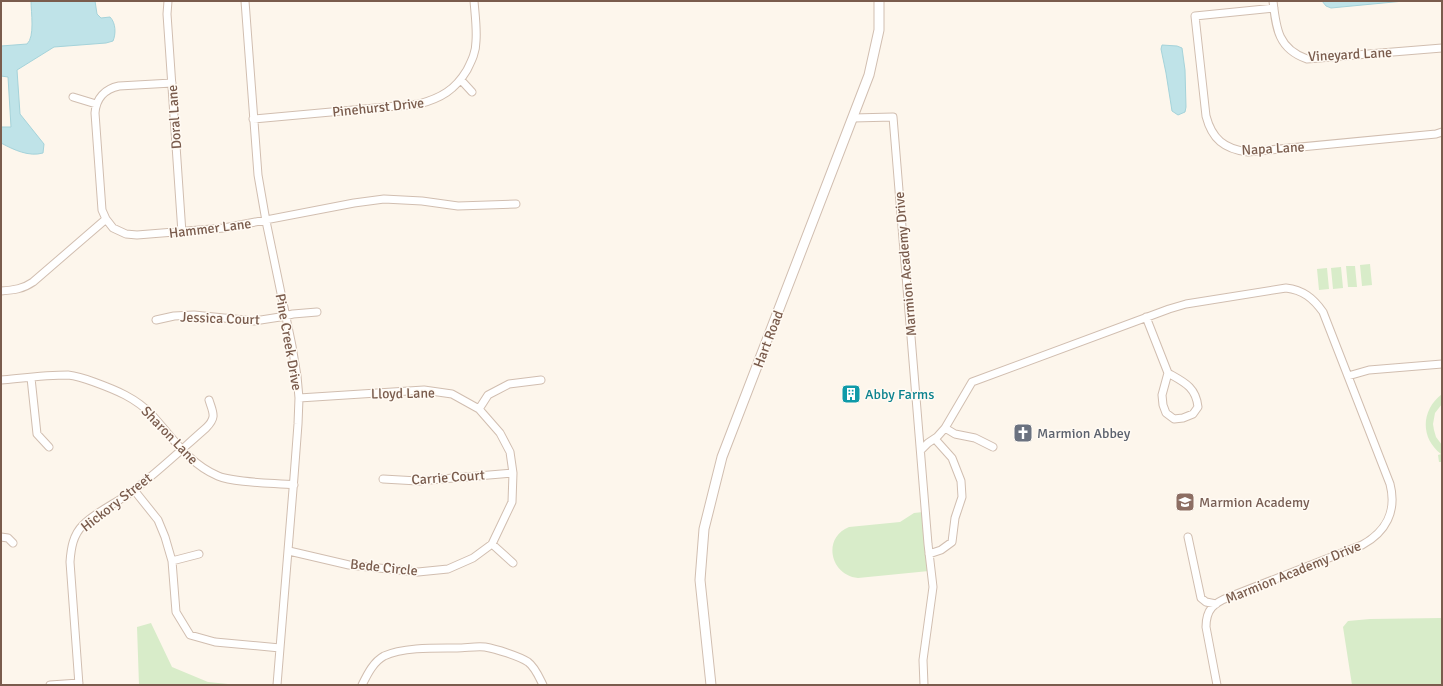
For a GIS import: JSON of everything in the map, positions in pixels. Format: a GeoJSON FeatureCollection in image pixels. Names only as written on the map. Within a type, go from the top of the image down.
{"type":"FeatureCollection","features":[{"type":"Feature","properties":{"kind":"street","name":"Doral Lane"},"geometry":{"type":"LineString","coordinates":[[168,1],[167,14],[182,232]]}},
{"type":"Feature","properties":{"kind":"street","name":"Pine Creek Drive"},"geometry":{"type":"LineString","coordinates":[[245,1],[258,175],[297,376],[299,398],[294,485],[277,685]]}},
{"type":"Feature","properties":{"kind":"street","name":"Pinehurst Drive"},"geometry":{"type":"LineString","coordinates":[[253,119],[419,104],[442,96],[461,80],[475,51],[476,40],[474,1]]}},
{"type":"Feature","properties":{"kind":"street","name":"Hart Road"},"geometry":{"type":"LineString","coordinates":[[711,685],[700,580],[704,529],[722,457],[854,118],[869,75],[879,30],[879,1]]}},
{"type":"Feature","properties":{"kind":"street","name":"Vineyard Lane"},"geometry":{"type":"LineString","coordinates":[[1274,5],[1277,29],[1283,43],[1292,51],[1307,59],[1442,48]]}},
{"type":"Feature","properties":{"kind":"street","name":"Napa Lane"},"geometry":{"type":"LineString","coordinates":[[1274,5],[1195,16],[1206,116],[1209,127],[1223,144],[1234,150],[1248,152],[1436,134],[1442,132]]}},
{"type":"Feature","properties":{"kind":"street"},"geometry":{"type":"LineString","coordinates":[[461,80],[472,92]]}},
{"type":"Feature","properties":{"kind":"street"},"geometry":{"type":"LineString","coordinates":[[1,291],[19,289],[34,282],[106,219],[102,206],[95,113],[96,104],[104,93],[119,86],[172,83]]}},
{"type":"Feature","properties":{"kind":"street"},"geometry":{"type":"LineString","coordinates":[[73,97],[96,104]]}},
{"type":"Feature","properties":{"kind":"street","name":"Marmion Academy Drive"},"geometry":{"type":"LineString","coordinates":[[854,118],[893,117],[933,587],[922,660],[924,685]]}},
{"type":"Feature","properties":{"kind":"street","name":"Hammer Lane"},"geometry":{"type":"LineString","coordinates":[[106,219],[113,228],[119,232],[130,235],[224,228],[354,203],[384,200],[422,201],[458,206],[516,204]]}},
{"type":"Feature","properties":{"kind":"street","name":"Marmion Academy Drive"},"geometry":{"type":"LineString","coordinates":[[921,450],[935,439],[945,428],[972,382],[1146,317],[1186,304],[1286,288],[1309,295],[1323,312],[1390,484],[1393,499],[1391,514],[1377,535],[1362,546],[1229,597],[1216,604],[1208,613],[1206,619]]}},
{"type":"Feature","properties":{"kind":"street","name":"Jessica Court"},"geometry":{"type":"LineString","coordinates":[[156,320],[188,315],[254,321],[293,314],[317,312]]}},
{"type":"Feature","properties":{"kind":"street"},"geometry":{"type":"LineString","coordinates":[[1146,317],[1168,372],[1187,385],[1197,397],[1198,407],[1193,414],[1188,417],[1174,418],[1166,413],[1162,395],[1168,372]]}},
{"type":"Feature","properties":{"kind":"street"},"geometry":{"type":"LineString","coordinates":[[1348,376],[1369,370],[1442,364]]}},
{"type":"Feature","properties":{"kind":"street","name":"Sharon Lane"},"geometry":{"type":"LineString","coordinates":[[1,380],[70,376],[82,378],[125,394],[151,414],[181,450],[200,466],[220,477],[242,481],[294,485]]}},
{"type":"Feature","properties":{"kind":"street"},"geometry":{"type":"LineString","coordinates":[[32,378],[37,434],[48,447]]}},
{"type":"Feature","properties":{"kind":"street"},"geometry":{"type":"LineString","coordinates":[[479,409],[488,395],[509,384],[540,380]]}},
{"type":"Feature","properties":{"kind":"street","name":"Lloyd Lane"},"geometry":{"type":"LineString","coordinates":[[299,398],[424,390],[452,394],[479,409]]}},
{"type":"Feature","properties":{"kind":"street","name":"Hickory Street"},"geometry":{"type":"LineString","coordinates":[[79,684],[70,562],[76,535],[83,525],[134,490],[211,423],[214,416],[209,400]]}},
{"type":"Feature","properties":{"kind":"street","name":"Bede Circle"},"geometry":{"type":"LineString","coordinates":[[289,550],[349,565],[418,572],[448,569],[473,558],[492,544],[512,502],[513,473],[510,452],[500,433],[479,409]]}},
{"type":"Feature","properties":{"kind":"street"},"geometry":{"type":"LineString","coordinates":[[945,428],[954,434],[975,438],[993,447]]}},
{"type":"Feature","properties":{"kind":"street"},"geometry":{"type":"LineString","coordinates":[[929,554],[941,550],[952,542],[954,518],[962,497],[961,481],[952,458],[935,439]]}},
{"type":"Feature","properties":{"kind":"street","name":"Carrie Court"},"geometry":{"type":"LineString","coordinates":[[383,479],[418,480],[513,473]]}},
{"type":"Feature","properties":{"kind":"street"},"geometry":{"type":"LineString","coordinates":[[134,490],[158,520],[165,537],[172,561],[176,612],[190,635],[215,642],[280,648]]}},
{"type":"Feature","properties":{"kind":"street"},"geometry":{"type":"LineString","coordinates":[[1188,537],[1206,619],[1206,627],[1217,685]]}},
{"type":"Feature","properties":{"kind":"street"},"geometry":{"type":"LineString","coordinates":[[1,538],[8,538],[13,543]]}},
{"type":"Feature","properties":{"kind":"street"},"geometry":{"type":"LineString","coordinates":[[492,544],[512,563]]}},
{"type":"Feature","properties":{"kind":"street"},"geometry":{"type":"LineString","coordinates":[[172,561],[199,554]]}},
{"type":"Feature","properties":{"kind":"street"},"geometry":{"type":"LineString","coordinates":[[1201,598],[1206,602],[1216,604]]}},
{"type":"Feature","properties":{"kind":"street"},"geometry":{"type":"LineString","coordinates":[[362,685],[376,663],[384,656],[416,649],[484,647],[503,651],[529,663],[535,670],[543,685]]}},
{"type":"Feature","properties":{"kind":"street"},"geometry":{"type":"LineString","coordinates":[[50,685],[79,684]]}},
{"type":"Feature","properties":{"kind":"green space"},"geometry":{"type":"Polygon","coordinates":[[[1370,264],[1372,285],[1362,286],[1360,265],[1370,264]]]}},
{"type":"Feature","properties":{"kind":"green space"},"geometry":{"type":"Polygon","coordinates":[[[1346,266],[1355,266],[1357,287],[1348,287],[1346,266]]]}},
{"type":"Feature","properties":{"kind":"green space"},"geometry":{"type":"Polygon","coordinates":[[[1341,267],[1343,288],[1333,289],[1331,268],[1341,267]]]}},
{"type":"Feature","properties":{"kind":"green space"},"geometry":{"type":"Polygon","coordinates":[[[1327,268],[1329,289],[1319,290],[1317,269],[1327,268]]]}},
{"type":"Feature","properties":{"kind":"green space"},"geometry":{"type":"Polygon","coordinates":[[[1442,394],[1442,404],[1435,413],[1433,424],[1436,437],[1442,445],[1442,462],[1439,462],[1438,455],[1441,454],[1429,440],[1426,424],[1430,408],[1442,394]]]}},
{"type":"Feature","properties":{"kind":"green space"},"geometry":{"type":"Polygon","coordinates":[[[923,512],[929,571],[858,578],[848,575],[841,570],[836,563],[833,556],[833,547],[835,539],[840,532],[849,527],[900,522],[914,513],[923,512]]]}},
{"type":"Feature","properties":{"kind":"green space"},"geometry":{"type":"Polygon","coordinates":[[[1441,618],[1442,685],[1352,685],[1343,627],[1348,621],[1370,619],[1441,618]]]}},
{"type":"Feature","properties":{"kind":"green space"},"geometry":{"type":"Polygon","coordinates":[[[151,623],[172,667],[208,682],[238,685],[139,685],[137,627],[151,623]]]}},
{"type":"Feature","properties":{"kind":"water"},"geometry":{"type":"Polygon","coordinates":[[[31,1],[95,1],[97,14],[101,18],[110,17],[115,29],[113,41],[106,43],[54,47],[17,70],[20,114],[44,144],[43,153],[38,154],[22,152],[1,143],[1,127],[11,127],[8,77],[1,76],[1,46],[27,44],[29,41],[32,30],[31,1]]]}},
{"type":"Feature","properties":{"kind":"water"},"geometry":{"type":"Polygon","coordinates":[[[1322,1],[1404,1],[1331,8],[1326,6],[1322,1]]]}},
{"type":"Feature","properties":{"kind":"water"},"geometry":{"type":"Polygon","coordinates":[[[1162,45],[1177,46],[1182,48],[1185,70],[1186,107],[1185,112],[1178,115],[1172,111],[1161,49],[1162,45]]]}},
{"type":"Feature","properties":{"kind":"place","name":"Abby Farms"},"geometry":{"type":"Point","coordinates":[851,394]}},
{"type":"Feature","properties":{"kind":"place","name":"Marmion Abbey"},"geometry":{"type":"Point","coordinates":[1023,433]}},
{"type":"Feature","properties":{"kind":"place","name":"Marmion Academy"},"geometry":{"type":"Point","coordinates":[1185,502]}}]}
